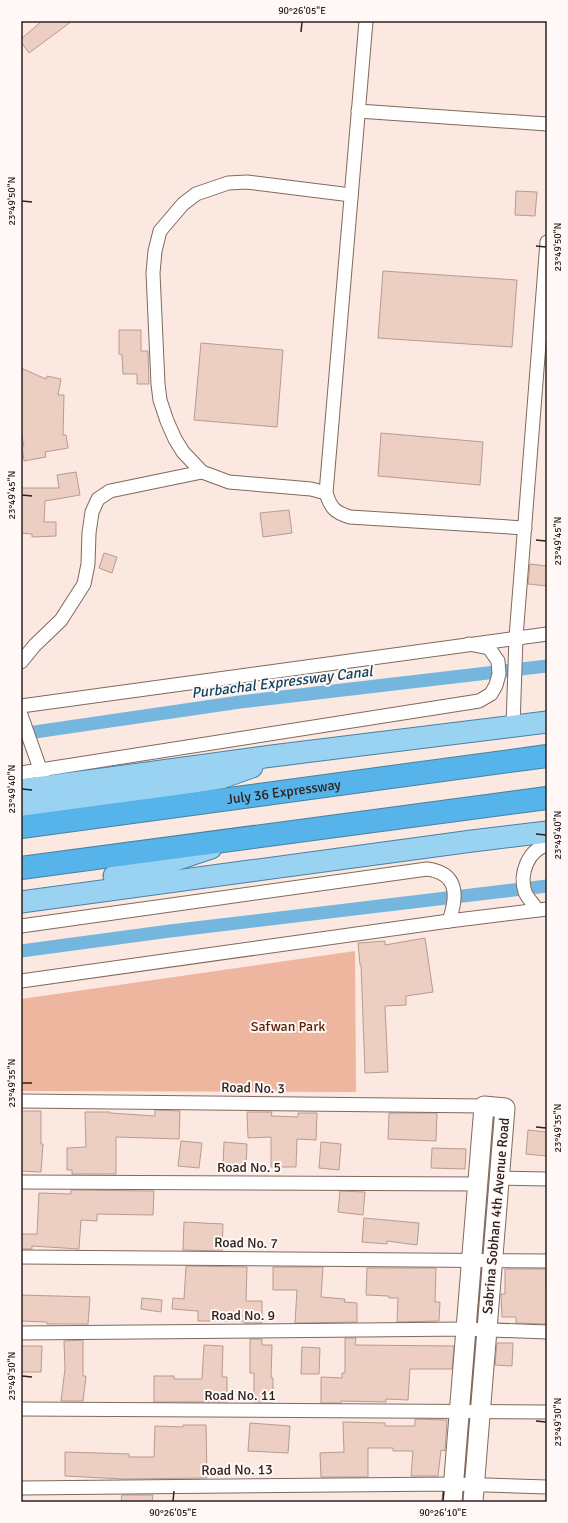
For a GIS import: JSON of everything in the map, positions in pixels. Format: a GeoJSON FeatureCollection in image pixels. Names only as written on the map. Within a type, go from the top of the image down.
{"type":"FeatureCollection","features":[{"type":"Feature","properties":{"kind":"highway","name":"July 36 Expressway"},"geometry":{"type":"LineString","coordinates":[[21,827],[547,756]]}},
{"type":"Feature","properties":{"kind":"highway"},"geometry":{"type":"LineString","coordinates":[[21,868],[547,798]]}},
{"type":"Feature","properties":{"kind":"main road"},"geometry":{"type":"LineString","coordinates":[[21,790],[272,756],[547,722]]}},
{"type":"Feature","properties":{"kind":"main road"},"geometry":{"type":"LineString","coordinates":[[21,811],[221,778],[246,770],[272,756]]}},
{"type":"Feature","properties":{"kind":"main road"},"geometry":{"type":"LineString","coordinates":[[21,892],[139,872],[240,838]]}},
{"type":"Feature","properties":{"kind":"main road"},"geometry":{"type":"LineString","coordinates":[[21,902],[472,841],[546,841]]}},
{"type":"Feature","properties":{"kind":"street"},"geometry":{"type":"LineString","coordinates":[[366,21],[326,492],[330,504],[338,514],[350,517],[524,528]]}},
{"type":"Feature","properties":{"kind":"street"},"geometry":{"type":"LineString","coordinates":[[358,111],[547,124]]}},
{"type":"Feature","properties":{"kind":"street"},"geometry":{"type":"LineString","coordinates":[[326,492],[311,489],[229,482],[202,472],[183,452],[167,422],[160,400],[153,273],[155,252],[160,231],[183,204],[196,194],[228,183],[247,182],[351,195]]}},
{"type":"Feature","properties":{"kind":"street"},"geometry":{"type":"LineString","coordinates":[[513,726],[516,637],[547,242]]}},
{"type":"Feature","properties":{"kind":"street"},"geometry":{"type":"LineString","coordinates":[[21,662],[35,644],[62,620],[84,584],[88,564],[89,533],[92,512],[98,499],[110,491],[202,472]]}},
{"type":"Feature","properties":{"kind":"street"},"geometry":{"type":"LineString","coordinates":[[21,706],[516,637],[547,634]]}},
{"type":"Feature","properties":{"kind":"street"},"geometry":{"type":"LineString","coordinates":[[21,773],[479,701],[491,694],[496,685],[499,674],[498,661],[489,648],[469,644]]}},
{"type":"Feature","properties":{"kind":"street"},"geometry":{"type":"LineString","coordinates":[[21,715],[46,786]]}},
{"type":"Feature","properties":{"kind":"street"},"geometry":{"type":"LineString","coordinates":[[542,909],[525,893],[523,879],[525,867],[532,855],[546,841]]}},
{"type":"Feature","properties":{"kind":"street"},"geometry":{"type":"LineString","coordinates":[[21,926],[427,869],[438,871],[450,878],[455,890],[454,908],[450,921]]}},
{"type":"Feature","properties":{"kind":"street"},"geometry":{"type":"LineString","coordinates":[[21,981],[542,909]]}},
{"type":"Feature","properties":{"kind":"street","name":"Road No. 3"},"geometry":{"type":"LineString","coordinates":[[21,1101],[484,1106]]}},
{"type":"Feature","properties":{"kind":"street","name":"Sabrina Sobhan 4th Avenue Road"},"geometry":{"type":"LineString","coordinates":[[453,1493],[484,1106],[504,1108],[473,1494]]}},
{"type":"Feature","properties":{"kind":"street"},"geometry":{"type":"LineString","coordinates":[[478,1184],[547,1179]]}},
{"type":"Feature","properties":{"kind":"street","name":"Road No. 5"},"geometry":{"type":"LineString","coordinates":[[21,1182],[478,1184]]}},
{"type":"Feature","properties":{"kind":"street","name":"Road No. 7"},"geometry":{"type":"LineString","coordinates":[[21,1257],[547,1261]]}},
{"type":"Feature","properties":{"kind":"street","name":"Road No. 9"},"geometry":{"type":"LineString","coordinates":[[21,1333],[466,1329],[547,1332]]}},
{"type":"Feature","properties":{"kind":"street","name":"Road No. 11"},"geometry":{"type":"LineString","coordinates":[[21,1410],[547,1412]]}},
{"type":"Feature","properties":{"kind":"street","name":"Road No. 13"},"geometry":{"type":"LineString","coordinates":[[21,1488],[473,1494],[547,1487]]}},
{"type":"Feature","properties":{"kind":"green space","name":"Safwan Park"},"geometry":{"type":"Polygon","coordinates":[[[355,951],[356,1092],[21,1091],[21,999],[355,951]]]}},
{"type":"Feature","properties":{"kind":"building"},"geometry":{"type":"Polygon","coordinates":[[[42,21],[72,21],[29,53],[21,42],[21,39],[42,21]]]}},
{"type":"Feature","properties":{"kind":"building"},"geometry":{"type":"Polygon","coordinates":[[[516,191],[537,192],[535,216],[515,215],[516,191]]]}},
{"type":"Feature","properties":{"kind":"building"},"geometry":{"type":"Polygon","coordinates":[[[383,271],[517,280],[512,347],[378,338],[383,271]]]}},
{"type":"Feature","properties":{"kind":"building"},"geometry":{"type":"Polygon","coordinates":[[[119,330],[141,330],[141,351],[148,351],[149,384],[137,384],[137,374],[123,374],[122,355],[119,354],[119,330]]]}},
{"type":"Feature","properties":{"kind":"building"},"geometry":{"type":"Polygon","coordinates":[[[201,343],[283,350],[277,427],[194,420],[201,343]]]}},
{"type":"Feature","properties":{"kind":"building"},"geometry":{"type":"Polygon","coordinates":[[[21,368],[46,379],[47,376],[61,379],[58,395],[64,395],[63,435],[66,435],[68,448],[45,452],[46,457],[24,461],[22,446],[24,446],[21,431],[21,368]]]}},
{"type":"Feature","properties":{"kind":"building"},"geometry":{"type":"Polygon","coordinates":[[[381,433],[483,442],[480,485],[378,476],[381,433]]]}},
{"type":"Feature","properties":{"kind":"building"},"geometry":{"type":"Polygon","coordinates":[[[76,472],[80,495],[45,501],[44,522],[56,522],[56,536],[32,537],[32,534],[21,533],[21,488],[59,488],[57,475],[76,472]]]}},
{"type":"Feature","properties":{"kind":"building"},"geometry":{"type":"Polygon","coordinates":[[[289,510],[292,533],[263,537],[260,513],[289,510]]]}},
{"type":"Feature","properties":{"kind":"building"},"geometry":{"type":"Polygon","coordinates":[[[104,553],[117,557],[112,573],[99,568],[104,553]]]}},
{"type":"Feature","properties":{"kind":"building"},"geometry":{"type":"Polygon","coordinates":[[[530,564],[547,566],[547,586],[528,584],[530,564]]]}},
{"type":"Feature","properties":{"kind":"building"},"geometry":{"type":"Polygon","coordinates":[[[425,938],[433,992],[406,996],[406,1005],[385,1006],[388,1072],[365,1073],[361,965],[358,943],[385,941],[385,945],[425,938]]]}},
{"type":"Feature","properties":{"kind":"building"},"geometry":{"type":"Polygon","coordinates":[[[155,1110],[180,1111],[179,1139],[116,1137],[116,1174],[72,1174],[72,1170],[67,1170],[67,1148],[86,1147],[85,1112],[110,1112],[155,1116],[155,1110]]]}},
{"type":"Feature","properties":{"kind":"building"},"geometry":{"type":"Polygon","coordinates":[[[21,1111],[41,1111],[41,1144],[43,1144],[41,1172],[21,1171],[21,1111]]]}},
{"type":"Feature","properties":{"kind":"building"},"geometry":{"type":"Polygon","coordinates":[[[247,1112],[272,1112],[271,1116],[298,1117],[298,1113],[317,1113],[316,1140],[297,1139],[296,1167],[271,1167],[271,1137],[248,1138],[247,1112]]]}},
{"type":"Feature","properties":{"kind":"building"},"geometry":{"type":"Polygon","coordinates":[[[389,1113],[437,1113],[436,1141],[388,1139],[389,1113]]]}},
{"type":"Feature","properties":{"kind":"building"},"geometry":{"type":"Polygon","coordinates":[[[528,1130],[547,1132],[547,1156],[526,1154],[528,1130]]]}},
{"type":"Feature","properties":{"kind":"building"},"geometry":{"type":"Polygon","coordinates":[[[181,1141],[202,1143],[199,1168],[178,1166],[181,1141]]]}},
{"type":"Feature","properties":{"kind":"building"},"geometry":{"type":"Polygon","coordinates":[[[224,1142],[247,1144],[246,1169],[223,1167],[224,1142]]]}},
{"type":"Feature","properties":{"kind":"building"},"geometry":{"type":"Polygon","coordinates":[[[321,1142],[341,1144],[339,1170],[319,1168],[321,1142]]]}},
{"type":"Feature","properties":{"kind":"building"},"geometry":{"type":"Polygon","coordinates":[[[432,1148],[466,1149],[465,1169],[431,1168],[432,1148]]]}},
{"type":"Feature","properties":{"kind":"building"},"geometry":{"type":"Polygon","coordinates":[[[71,1190],[154,1191],[153,1215],[97,1214],[97,1221],[81,1220],[79,1249],[32,1246],[32,1249],[21,1249],[21,1234],[37,1234],[39,1193],[71,1194],[71,1190]]]}},
{"type":"Feature","properties":{"kind":"building"},"geometry":{"type":"Polygon","coordinates":[[[340,1191],[365,1192],[363,1215],[338,1212],[340,1191]]]}},
{"type":"Feature","properties":{"kind":"building"},"geometry":{"type":"Polygon","coordinates":[[[364,1218],[419,1223],[417,1245],[387,1241],[387,1244],[362,1242],[364,1218]]]}},
{"type":"Feature","properties":{"kind":"building"},"geometry":{"type":"Polygon","coordinates":[[[184,1222],[223,1224],[222,1251],[183,1250],[184,1222]]]}},
{"type":"Feature","properties":{"kind":"building"},"geometry":{"type":"Polygon","coordinates":[[[186,1266],[247,1267],[246,1301],[262,1301],[262,1323],[244,1323],[244,1321],[198,1321],[198,1311],[172,1309],[173,1298],[184,1299],[186,1266]]]}},
{"type":"Feature","properties":{"kind":"building"},"geometry":{"type":"Polygon","coordinates":[[[273,1267],[323,1267],[321,1297],[345,1299],[344,1302],[357,1303],[357,1322],[295,1323],[297,1290],[273,1290],[273,1267]]]}},
{"type":"Feature","properties":{"kind":"building"},"geometry":{"type":"Polygon","coordinates":[[[367,1268],[436,1268],[435,1302],[440,1302],[439,1321],[397,1322],[398,1298],[366,1295],[367,1268]]]}},
{"type":"Feature","properties":{"kind":"building"},"geometry":{"type":"Polygon","coordinates":[[[505,1269],[546,1269],[547,1324],[516,1323],[516,1317],[502,1317],[501,1294],[505,1294],[505,1269]]]}},
{"type":"Feature","properties":{"kind":"building"},"geometry":{"type":"Polygon","coordinates":[[[21,1295],[90,1297],[88,1324],[47,1324],[47,1322],[21,1321],[21,1295]]]}},
{"type":"Feature","properties":{"kind":"building"},"geometry":{"type":"Polygon","coordinates":[[[142,1298],[162,1300],[161,1312],[141,1309],[142,1298]]]}},
{"type":"Feature","properties":{"kind":"building"},"geometry":{"type":"Polygon","coordinates":[[[345,1338],[356,1338],[355,1345],[454,1346],[452,1369],[410,1369],[408,1400],[386,1399],[386,1402],[341,1401],[341,1403],[321,1403],[321,1377],[342,1378],[342,1373],[345,1373],[345,1338]]]}},
{"type":"Feature","properties":{"kind":"building"},"geometry":{"type":"Polygon","coordinates":[[[250,1339],[262,1339],[262,1345],[272,1345],[271,1378],[273,1378],[273,1402],[254,1402],[254,1373],[250,1373],[250,1339]]]}},
{"type":"Feature","properties":{"kind":"building"},"geometry":{"type":"Polygon","coordinates":[[[83,1340],[83,1376],[86,1376],[83,1401],[61,1401],[65,1369],[64,1341],[83,1340]]]}},
{"type":"Feature","properties":{"kind":"building"},"geometry":{"type":"Polygon","coordinates":[[[497,1343],[513,1343],[512,1366],[495,1365],[497,1343]]]}},
{"type":"Feature","properties":{"kind":"building"},"geometry":{"type":"Polygon","coordinates":[[[204,1345],[223,1346],[222,1377],[227,1377],[227,1402],[154,1402],[154,1376],[174,1376],[174,1379],[202,1379],[204,1345]]]}},
{"type":"Feature","properties":{"kind":"building"},"geometry":{"type":"Polygon","coordinates":[[[21,1346],[42,1346],[41,1372],[21,1372],[21,1346]]]}},
{"type":"Feature","properties":{"kind":"building"},"geometry":{"type":"Polygon","coordinates":[[[302,1347],[320,1348],[319,1374],[301,1374],[302,1347]]]}},
{"type":"Feature","properties":{"kind":"building"},"geometry":{"type":"Polygon","coordinates":[[[415,1419],[447,1420],[445,1451],[441,1450],[438,1476],[411,1476],[413,1451],[393,1451],[393,1448],[368,1448],[368,1477],[321,1477],[320,1453],[344,1452],[343,1422],[385,1423],[385,1426],[415,1426],[415,1419]]]}},
{"type":"Feature","properties":{"kind":"building"},"geometry":{"type":"Polygon","coordinates":[[[250,1423],[290,1426],[288,1453],[248,1451],[250,1423]]]}},
{"type":"Feature","properties":{"kind":"building"},"geometry":{"type":"Polygon","coordinates":[[[183,1425],[206,1425],[207,1478],[123,1479],[65,1476],[65,1452],[129,1454],[129,1457],[154,1457],[155,1426],[183,1427],[183,1425]]]}},
{"type":"Feature","properties":{"kind":"building"},"geometry":{"type":"Polygon","coordinates":[[[122,1495],[153,1495],[152,1502],[121,1502],[122,1495]]]}},
{"type":"Feature","properties":{"kind":"waterway","name":"Purbachal Expressway Canal"},"geometry":{"type":"LineString","coordinates":[[21,734],[240,702],[547,666]]}},
{"type":"Feature","properties":{"kind":"waterway","name":"Purbachal Expressway Canal"},"geometry":{"type":"LineString","coordinates":[[21,951],[170,931],[547,886]]}}]}
